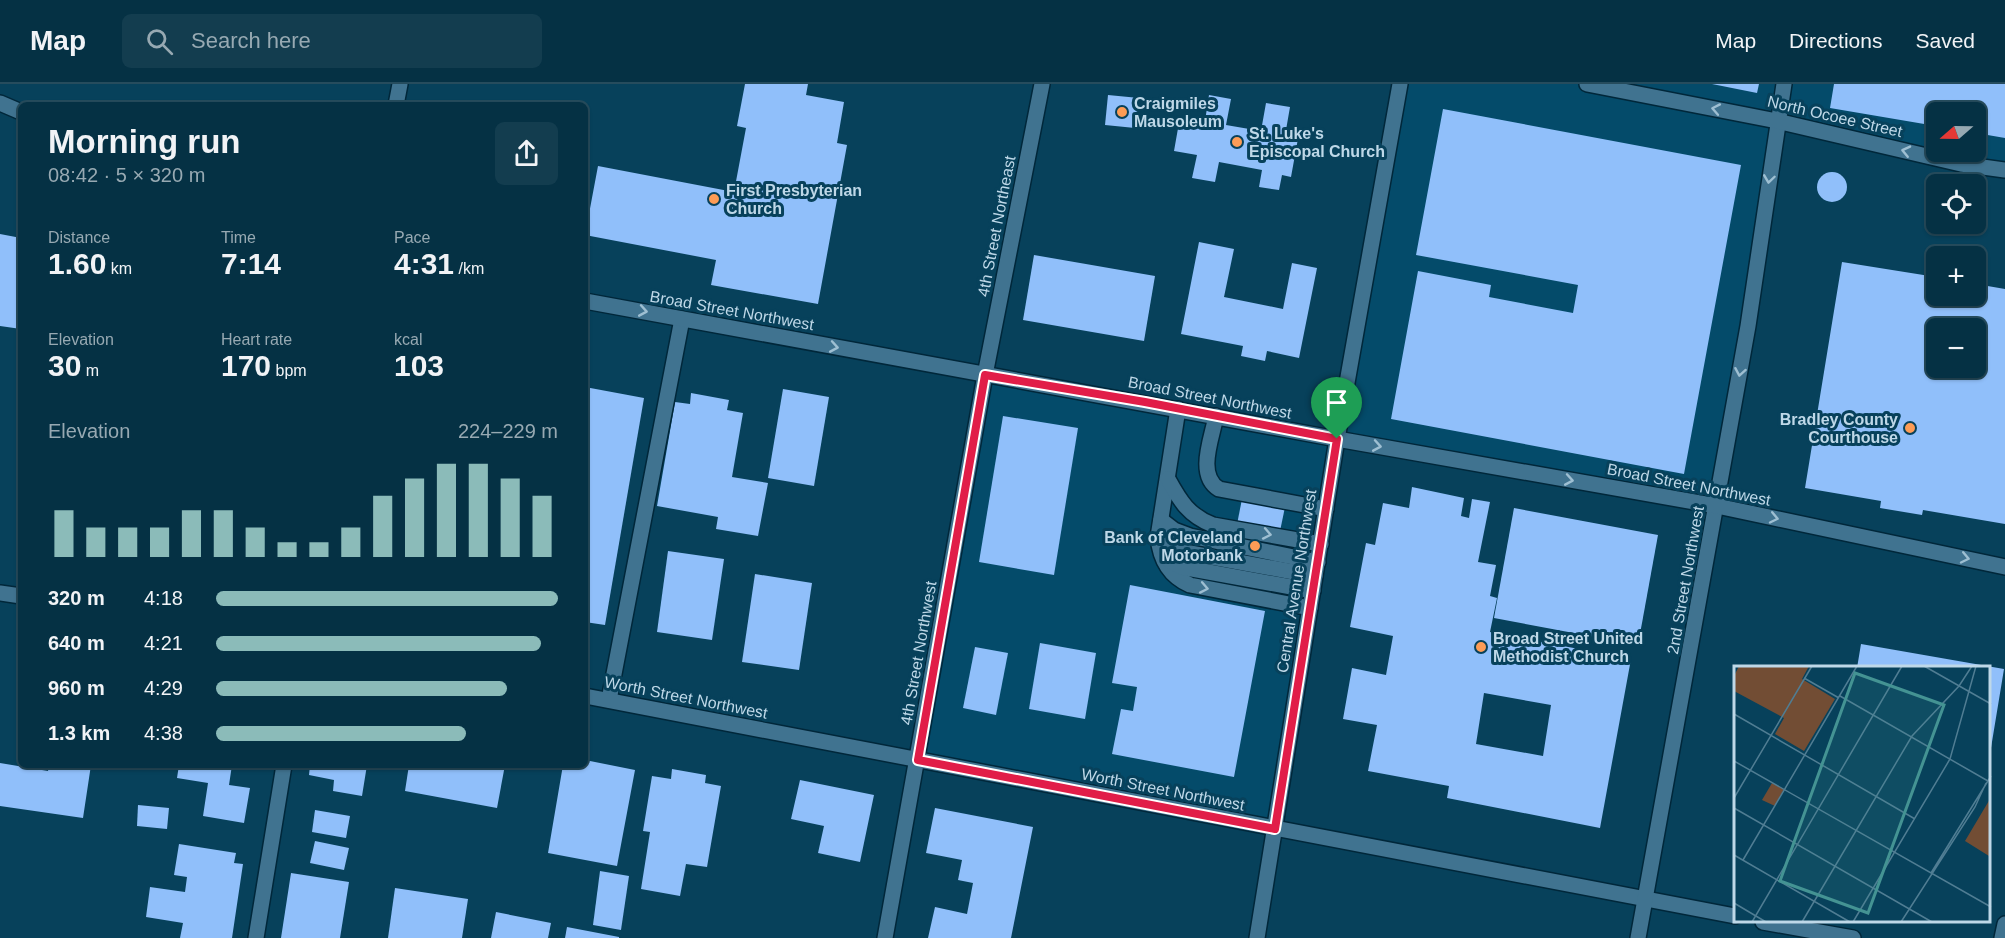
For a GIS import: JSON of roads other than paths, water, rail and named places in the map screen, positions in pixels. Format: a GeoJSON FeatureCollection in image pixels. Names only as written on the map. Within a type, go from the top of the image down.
{"type":"FeatureCollection","features":[{"type":"Feature","properties":{"kind":"street"},"geometry":{"type":"LineString","coordinates":[[397,102],[400,84]]}},
{"type":"Feature","properties":{"kind":"street","name":"4th Street Northeast"},"geometry":{"type":"LineString","coordinates":[[985,375],[1042,84]]}},
{"type":"Feature","properties":{"kind":"street","name":"Central Avenue Northwest"},"geometry":{"type":"LineString","coordinates":[[1257,938],[1337,439],[1400,84]]}},
{"type":"Feature","properties":{"kind":"street","name":"North Ocoee Street"},"geometry":{"type":"LineString","coordinates":[[1587,84],[1778,121],[1961,164],[2005,170]]}},
{"type":"Feature","properties":{"kind":"street","name":"2nd Street Northwest"},"geometry":{"type":"LineString","coordinates":[[1638,938],[1748,326],[1784,84]]}},
{"type":"Feature","properties":{"kind":"street"},"geometry":{"type":"LineString","coordinates":[[0,103],[18,111]]}},
{"type":"Feature","properties":{"kind":"street","name":"Broad Street Northwest"},"geometry":{"type":"LineString","coordinates":[[588,302],[1717,506],[2005,567]]}},
{"type":"Feature","properties":{"kind":"street"},"geometry":{"type":"LineString","coordinates":[[609,700],[682,319]]}},
{"type":"Feature","properties":{"kind":"street","name":"4th Street Northwest"},"geometry":{"type":"LineString","coordinates":[[885,938],[985,375]]}},
{"type":"Feature","properties":{"kind":"street"},"geometry":{"type":"LineString","coordinates":[[1178,409],[1159,542],[1168,570],[1180,581],[1190,585],[1310,608]]}},
{"type":"Feature","properties":{"kind":"street"},"geometry":{"type":"LineString","coordinates":[[1216,416],[1206,465],[1209,480],[1215,486],[1220,489],[1326,509]]}},
{"type":"Feature","properties":{"kind":"street"},"geometry":{"type":"LineString","coordinates":[[1168,479],[1183,505],[1202,521],[1213,525],[1321,544]]}},
{"type":"Feature","properties":{"kind":"street"},"geometry":{"type":"LineString","coordinates":[[1161,520],[1174,530],[1190,536],[1315,576]]}},
{"type":"Feature","properties":{"kind":"street"},"geometry":{"type":"LineString","coordinates":[[1159,542],[1190,553],[1315,576]]}},
{"type":"Feature","properties":{"kind":"street"},"geometry":{"type":"LineString","coordinates":[[0,592],[18,595]]}},
{"type":"Feature","properties":{"kind":"street","name":"Worth Street Northwest"},"geometry":{"type":"LineString","coordinates":[[588,696],[1734,916]]}},
{"type":"Feature","properties":{"kind":"street"},"geometry":{"type":"LineString","coordinates":[[256,938],[284,768]]}},
{"type":"Feature","properties":{"kind":"street"},"geometry":{"type":"LineString","coordinates":[[1774,923],[1853,938]]}},
{"type":"Feature","properties":{"kind":"street"},"geometry":{"type":"LineString","coordinates":[[2002,938],[2005,924]]}},
{"type":"Feature","properties":{"kind":"place","name":"Craigmiles Mausoleum"},"geometry":{"type":"Point","coordinates":[1122,112]}},
{"type":"Feature","properties":{"kind":"place","name":"St. Luke's Episcopal Church"},"geometry":{"type":"Point","coordinates":[1237,142]}},
{"type":"Feature","properties":{"kind":"place","name":"First Presbyterian Church"},"geometry":{"type":"Point","coordinates":[714,199]}},
{"type":"Feature","properties":{"kind":"place","name":"Bradley County Courthouse"},"geometry":{"type":"Point","coordinates":[1910,428]}},
{"type":"Feature","properties":{"kind":"place","name":"Bank of Cleveland Motorbank"},"geometry":{"type":"Point","coordinates":[1255,546]}},
{"type":"Feature","properties":{"kind":"place","name":"Broad Street United Methodist Church"},"geometry":{"type":"Point","coordinates":[1481,647]}}]}
